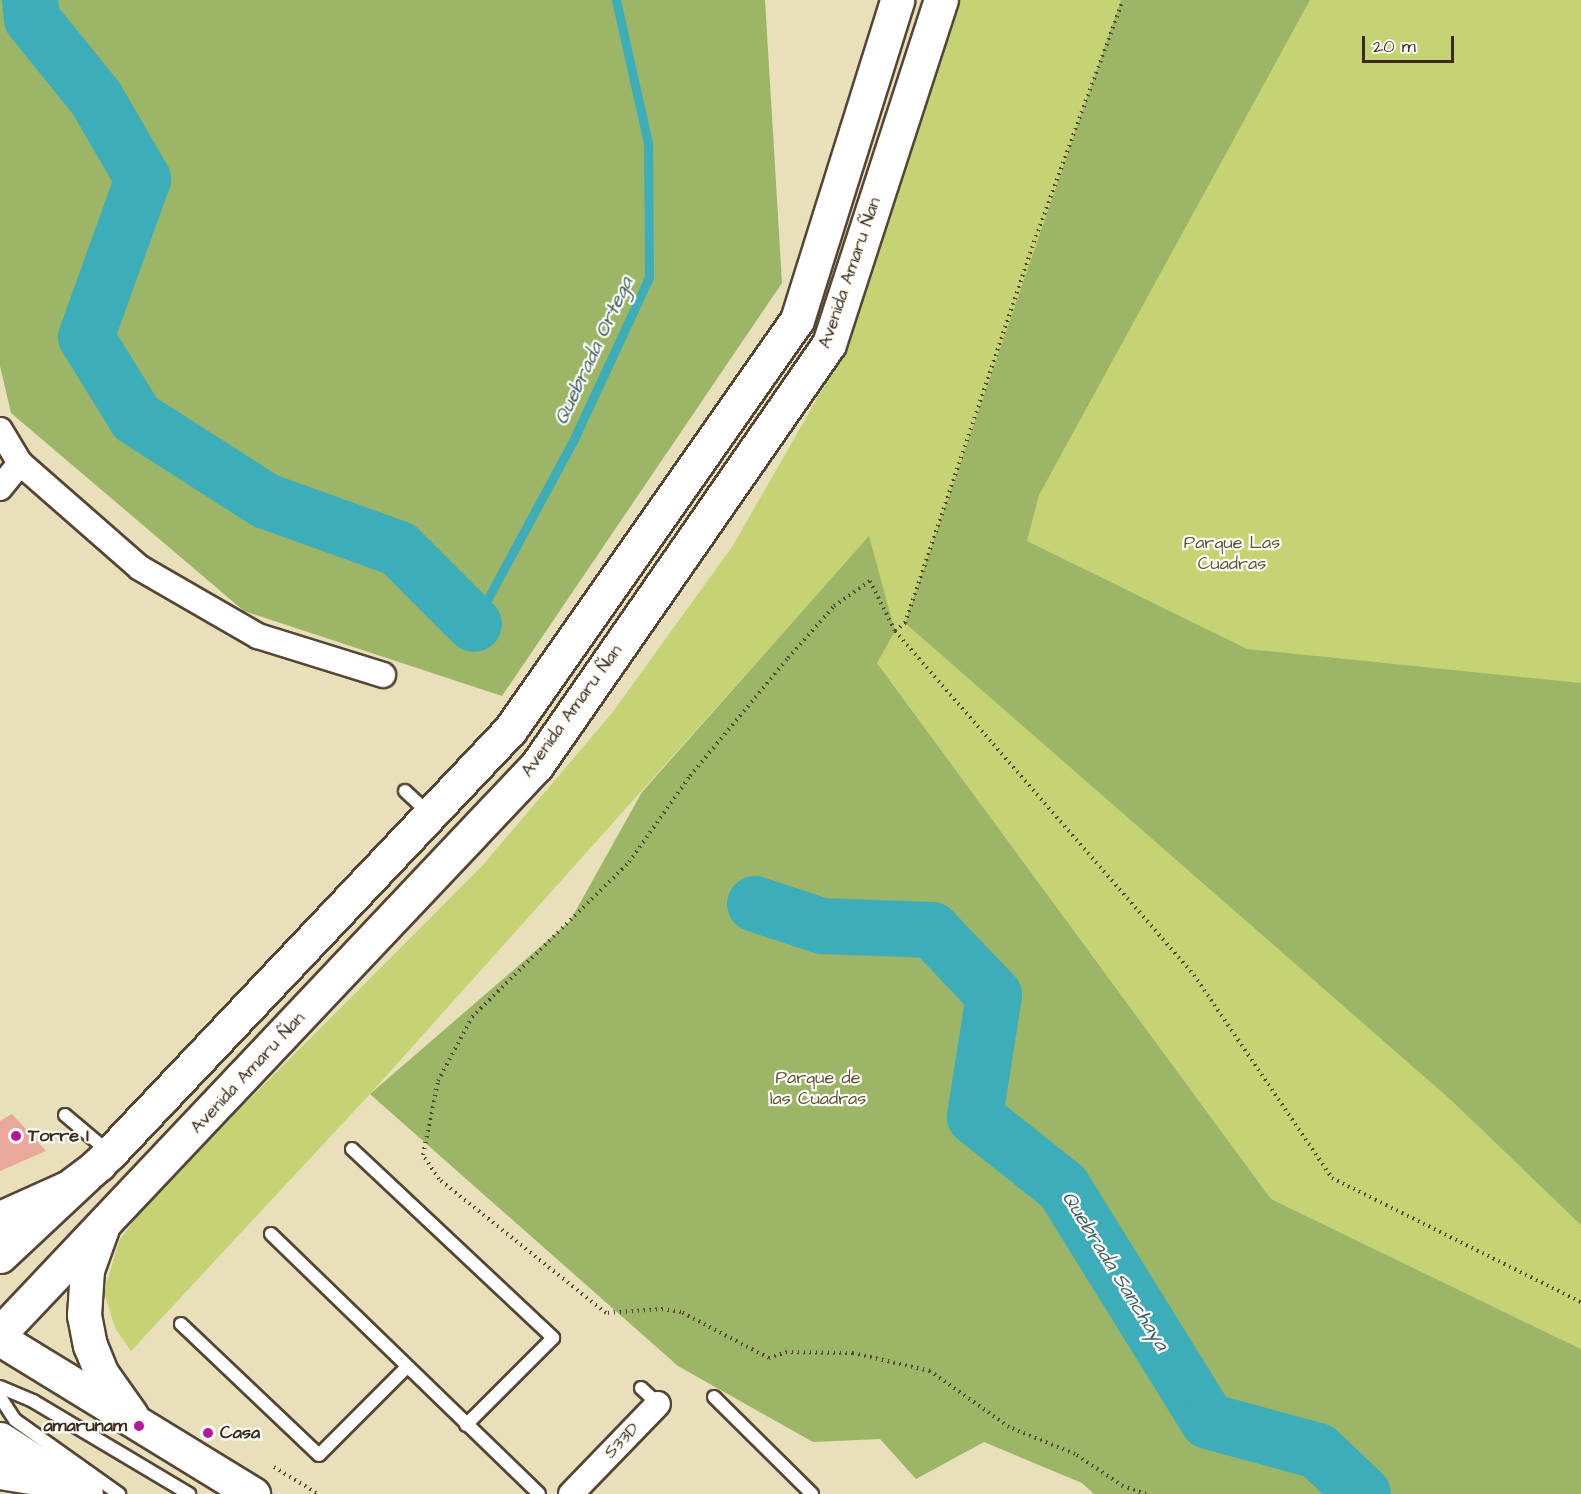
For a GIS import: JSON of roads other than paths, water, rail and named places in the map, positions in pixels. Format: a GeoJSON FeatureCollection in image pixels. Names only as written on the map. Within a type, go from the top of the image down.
{"type":"FeatureCollection","features":[{"type":"Feature","properties":{"kind":"main road","name":"Avenida Amaru Ñan"},"geometry":{"type":"LineString","coordinates":[[0,1256],[105,1158],[510,730],[797,320],[897,0]]}},
{"type":"Feature","properties":{"kind":"main road","name":"Avenida Amaru Ñan"},"geometry":{"type":"LineString","coordinates":[[0,1333],[102,1228],[537,765],[829,344],[941,0]]}},
{"type":"Feature","properties":{"kind":"main road"},"geometry":{"type":"LineString","coordinates":[[0,1218],[69,1187],[105,1158]]}},
{"type":"Feature","properties":{"kind":"main road"},"geometry":{"type":"LineString","coordinates":[[102,1228],[87,1270],[84,1315],[90,1345],[102,1374],[139,1426]]}},
{"type":"Feature","properties":{"kind":"main road"},"geometry":{"type":"LineString","coordinates":[[0,1339],[253,1494]]}},
{"type":"Feature","properties":{"kind":"main road"},"geometry":{"type":"LineString","coordinates":[[0,1439],[82,1491]]}},
{"type":"Feature","properties":{"kind":"main road"},"geometry":{"type":"LineString","coordinates":[[0,1472],[82,1491]]}},
{"type":"Feature","properties":{"kind":"street"},"geometry":{"type":"LineString","coordinates":[[0,430],[20,463],[140,568],[207,610],[258,636],[383,675]]}},
{"type":"Feature","properties":{"kind":"street"},"geometry":{"type":"LineString","coordinates":[[0,488],[20,463]]}},
{"type":"Feature","properties":{"kind":"street","name":"S33D"},"geometry":{"type":"LineString","coordinates":[[571,1494],[650,1396]]}},
{"type":"Feature","properties":{"kind":"lane"},"geometry":{"type":"LineString","coordinates":[[405,791],[431,814]]}},
{"type":"Feature","properties":{"kind":"lane"},"geometry":{"type":"LineString","coordinates":[[65,1115],[105,1158]]}},
{"type":"Feature","properties":{"kind":"lane"},"geometry":{"type":"LineString","coordinates":[[352,1149],[553,1338],[466,1425]]}},
{"type":"Feature","properties":{"kind":"lane"},"geometry":{"type":"LineString","coordinates":[[271,1234],[539,1494]]}},
{"type":"Feature","properties":{"kind":"lane"},"geometry":{"type":"LineString","coordinates":[[181,1324],[319,1455],[407,1367]]}},
{"type":"Feature","properties":{"kind":"lane"},"geometry":{"type":"LineString","coordinates":[[0,1387],[33,1401],[189,1494]]}},
{"type":"Feature","properties":{"kind":"lane"},"geometry":{"type":"LineString","coordinates":[[0,1397],[15,1420],[119,1494]]}},
{"type":"Feature","properties":{"kind":"lane"},"geometry":{"type":"LineString","coordinates":[[714,1397],[808,1493]]}},
{"type":"Feature","properties":{"kind":"waterway"},"geometry":{"type":"LineString","coordinates":[[30,0],[32,19],[96,98],[143,179],[86,337],[136,418],[266,501],[399,549],[474,624]]}},
{"type":"Feature","properties":{"kind":"waterway","name":"Quebrada Ortega"},"geometry":{"type":"LineString","coordinates":[[474,624],[573,441],[649,277],[648,143],[616,0]]}},
{"type":"Feature","properties":{"kind":"waterway","name":"Quebrada Sanchaya"},"geometry":{"type":"LineString","coordinates":[[755,904],[822,926],[932,930],[994,995],[975,1117],[1063,1187],[1208,1421],[1318,1451],[1363,1494]]}},
{"type":"Feature","properties":{"kind":"place","name":"Torre I"},"geometry":{"type":"Point","coordinates":[16,1136]}},
{"type":"Feature","properties":{"kind":"place","name":"amarunam"},"geometry":{"type":"Point","coordinates":[139,1426]}},
{"type":"Feature","properties":{"kind":"place","name":"Casa"},"geometry":{"type":"Point","coordinates":[208,1433]}},
{"type":"Feature","properties":{"kind":"park label","name":"Parque Las Cuadras"},"geometry":{"type":"Point","coordinates":[1232,554]}},
{"type":"Feature","properties":{"kind":"park label","name":"Parque de las Cuadras"},"geometry":{"type":"Point","coordinates":[818,1089]}}]}
